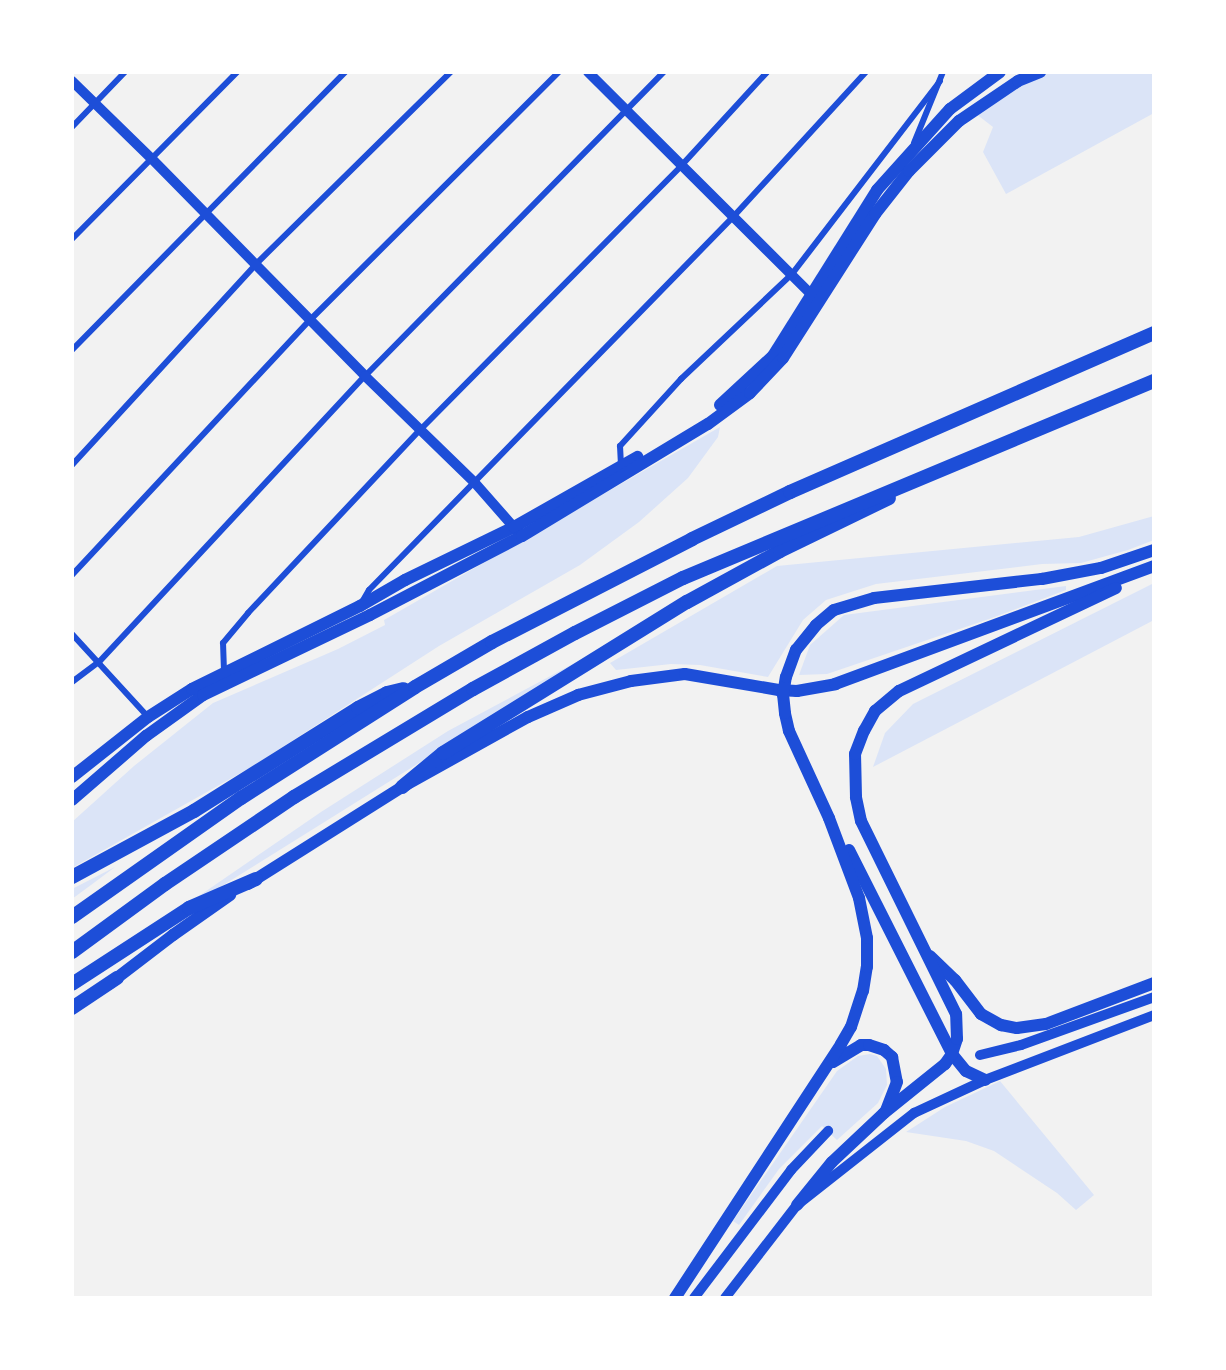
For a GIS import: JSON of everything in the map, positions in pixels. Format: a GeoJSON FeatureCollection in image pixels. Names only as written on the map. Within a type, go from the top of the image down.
{"type":"FeatureCollection","features":[{"type":"Feature","properties":{"kind":"highway"},"geometry":{"type":"LineString","coordinates":[[72,917],[232,804],[415,687],[492,642],[682,543],[790,492],[1154,333]]}},
{"type":"Feature","properties":{"kind":"highway"},"geometry":{"type":"LineString","coordinates":[[72,952],[173,879],[294,797],[483,683],[683,578],[1154,381]]}},
{"type":"Feature","properties":{"kind":"highway"},"geometry":{"type":"LineString","coordinates":[[402,787],[442,753],[687,602],[780,551],[835,526],[933,473]]}},
{"type":"Feature","properties":{"kind":"highway"},"geometry":{"type":"LineString","coordinates":[[72,877],[194,811],[358,708],[387,693],[415,687]]}},
{"type":"Feature","properties":{"kind":"highway"},"geometry":{"type":"LineString","coordinates":[[72,984],[189,908],[256,879]]}},
{"type":"Feature","properties":{"kind":"highway"},"geometry":{"type":"LineString","coordinates":[[72,1008],[117,978]]}},
{"type":"Feature","properties":{"kind":"main road"},"geometry":{"type":"LineString","coordinates":[[588,72],[813,296]]}},
{"type":"Feature","properties":{"kind":"main road"},"geometry":{"type":"LineString","coordinates":[[72,777],[148,717],[224,671],[360,606],[405,579],[518,531],[621,466],[691,426],[729,399],[773,356],[813,296],[877,190],[950,109],[1000,72]]}},
{"type":"Feature","properties":{"kind":"main road"},"geometry":{"type":"LineString","coordinates":[[72,800],[146,736],[203,695],[370,615],[708,424],[750,393],[783,358],[875,214],[909,171],[959,122],[1018,81],[1040,72]]}},
{"type":"Feature","properties":{"kind":"main road"},"geometry":{"type":"LineString","coordinates":[[72,81],[365,376],[475,483],[518,531]]}},
{"type":"Feature","properties":{"kind":"main road"},"geometry":{"type":"LineString","coordinates":[[675,1298],[851,1027],[863,991],[867,967],[867,938],[859,898],[829,818],[789,731],[783,695],[791,662],[805,637],[834,610],[874,598],[1042,579],[1101,568],[1154,550]]}},
{"type":"Feature","properties":{"kind":"main road"},"geometry":{"type":"LineString","coordinates":[[72,1016],[173,935],[256,879],[402,787],[528,717],[588,692],[631,681],[685,674],[779,690],[806,690],[835,684],[1154,567]]}},
{"type":"Feature","properties":{"kind":"main road"},"geometry":{"type":"LineString","coordinates":[[725,1298],[832,1162],[884,1113],[938,1071],[952,1054],[958,1027],[956,1014],[861,821],[856,797],[855,754],[875,711],[899,691],[1154,567]]}},
{"type":"Feature","properties":{"kind":"main road"},"geometry":{"type":"LineString","coordinates":[[829,818],[848,848],[952,1054],[966,1071],[985,1080]]}},
{"type":"Feature","properties":{"kind":"main road"},"geometry":{"type":"LineString","coordinates":[[924,951],[950,974],[981,1014],[1001,1025],[1017,1028],[1046,1024],[1154,983]]}},
{"type":"Feature","properties":{"kind":"main road"},"geometry":{"type":"LineString","coordinates":[[980,1055],[1021,1045],[1154,997]]}},
{"type":"Feature","properties":{"kind":"main road"},"geometry":{"type":"LineString","coordinates":[[796,1205],[905,1119],[935,1102],[985,1080],[1154,1015]]}},
{"type":"Feature","properties":{"kind":"main road"},"geometry":{"type":"LineString","coordinates":[[822,1070],[861,1046],[869,1045],[885,1050],[892,1057],[897,1082],[884,1113]]}},
{"type":"Feature","properties":{"kind":"main road"},"geometry":{"type":"LineString","coordinates":[[694,1298],[791,1170],[828,1131]]}},
{"type":"Feature","properties":{"kind":"street"},"geometry":{"type":"LineString","coordinates":[[72,127],[125,72]]}},
{"type":"Feature","properties":{"kind":"street"},"geometry":{"type":"LineString","coordinates":[[72,239],[237,72]]}},
{"type":"Feature","properties":{"kind":"street"},"geometry":{"type":"LineString","coordinates":[[72,350],[345,72]]}},
{"type":"Feature","properties":{"kind":"street"},"geometry":{"type":"LineString","coordinates":[[72,465],[256,264],[451,72]]}},
{"type":"Feature","properties":{"kind":"street"},"geometry":{"type":"LineString","coordinates":[[72,575],[310,320],[559,72]]}},
{"type":"Feature","properties":{"kind":"street"},"geometry":{"type":"LineString","coordinates":[[72,682],[99,662],[365,376],[664,72]]}},
{"type":"Feature","properties":{"kind":"street"},"geometry":{"type":"LineString","coordinates":[[224,671],[223,643],[421,429],[681,166],[767,72]]}},
{"type":"Feature","properties":{"kind":"street"},"geometry":{"type":"LineString","coordinates":[[360,606],[369,590],[733,217],[866,72]]}},
{"type":"Feature","properties":{"kind":"street"},"geometry":{"type":"LineString","coordinates":[[912,149],[944,72]]}},
{"type":"Feature","properties":{"kind":"street"},"geometry":{"type":"LineString","coordinates":[[621,466],[620,446],[636,426],[729,331],[792,274],[940,81]]}},
{"type":"Feature","properties":{"kind":"street"},"geometry":{"type":"LineString","coordinates":[[72,634],[148,717]]}},
{"type":"Feature","properties":{"kind":"shaded area"},"geometry":{"type":"Polygon","coordinates":[[[1024,72],[1154,72],[1154,113],[1006,194],[983,152],[993,127],[971,110],[1024,72]]]}},
{"type":"Feature","properties":{"kind":"shaded area"},"geometry":{"type":"Polygon","coordinates":[[[720,427],[718,437],[688,478],[639,522],[580,565],[439,646],[253,766],[72,868],[72,822],[134,766],[213,703],[338,649],[385,625],[384,620],[720,427]]]}},
{"type":"Feature","properties":{"kind":"shaded area"},"geometry":{"type":"Polygon","coordinates":[[[1154,516],[1154,540],[1081,563],[1042,564],[876,584],[826,600],[803,620],[768,677],[700,665],[671,664],[616,670],[610,663],[777,566],[1079,537],[1154,516]]]}},
{"type":"Feature","properties":{"kind":"shaded area"},"geometry":{"type":"Polygon","coordinates":[[[1154,583],[1154,620],[873,767],[885,733],[913,704],[1154,583]]]}},
{"type":"Feature","properties":{"kind":"shaded area"},"geometry":{"type":"Polygon","coordinates":[[[1066,586],[1066,590],[992,618],[827,674],[799,675],[810,645],[844,615],[1066,586]]]}},
{"type":"Feature","properties":{"kind":"shaded area"},"geometry":{"type":"Polygon","coordinates":[[[638,629],[129,944],[321,812],[448,731],[638,629]]]}},
{"type":"Feature","properties":{"kind":"shaded area"},"geometry":{"type":"Polygon","coordinates":[[[115,867],[91,885],[72,899],[72,889],[115,867]]]}},
{"type":"Feature","properties":{"kind":"shaded area"},"geometry":{"type":"Polygon","coordinates":[[[870,1054],[877,1056],[886,1069],[887,1085],[878,1103],[837,1140],[822,1126],[779,1169],[739,1225],[733,1221],[837,1071],[858,1056],[870,1054]]]}},
{"type":"Feature","properties":{"kind":"shaded area"},"geometry":{"type":"Polygon","coordinates":[[[1000,1081],[1094,1195],[1076,1210],[1057,1193],[994,1151],[966,1141],[906,1132],[945,1107],[1000,1081]]]}}]}
